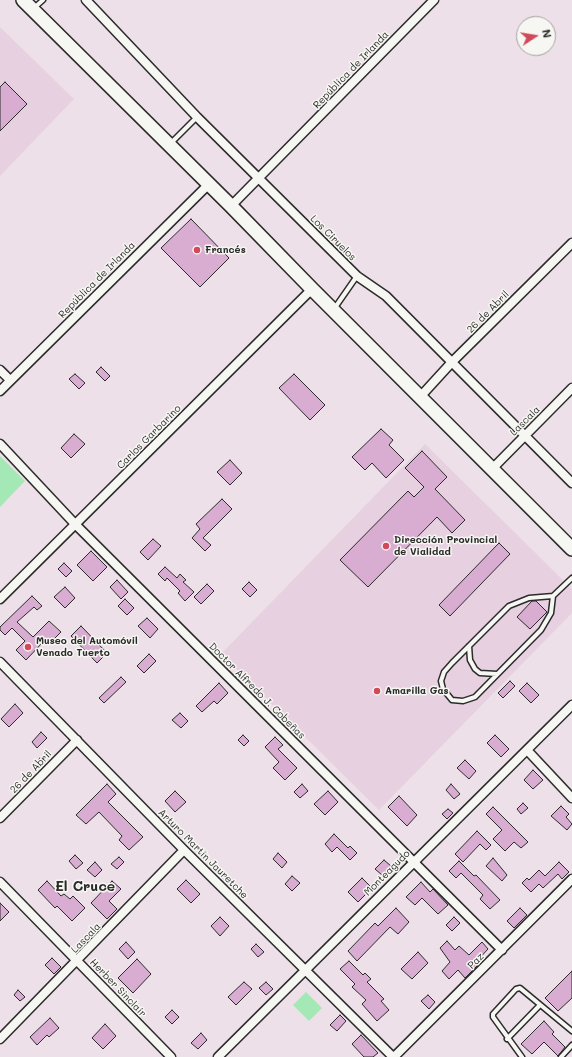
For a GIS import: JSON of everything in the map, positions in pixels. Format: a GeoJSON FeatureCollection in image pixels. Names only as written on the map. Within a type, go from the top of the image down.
{"type":"FeatureCollection","features":[{"type":"Feature","properties":{"kind":"highway"},"geometry":{"type":"LineString","coordinates":[[23,0],[169,144],[572,549]]}},
{"type":"Feature","properties":{"kind":"street","name":"Los Ciruelos"},"geometry":{"type":"LineString","coordinates":[[86,0],[197,117],[357,276],[386,296],[572,483]]}},
{"type":"Feature","properties":{"kind":"street","name":"República de Irlanda"},"geometry":{"type":"LineString","coordinates":[[231,206],[434,0]]}},
{"type":"Feature","properties":{"kind":"street","name":"República de Irlanda"},"geometry":{"type":"LineString","coordinates":[[0,390],[209,184]]}},
{"type":"Feature","properties":{"kind":"street","name":"26 de Abril"},"geometry":{"type":"LineString","coordinates":[[420,397],[452,362],[572,243]]}},
{"type":"Feature","properties":{"kind":"street","name":"Carlos Garbarino"},"geometry":{"type":"LineString","coordinates":[[0,599],[312,289]]}},
{"type":"Feature","properties":{"kind":"street"},"geometry":{"type":"LineString","coordinates":[[0,370],[10,380]]}},
{"type":"Feature","properties":{"kind":"street","name":"Lascala"},"geometry":{"type":"LineString","coordinates":[[492,469],[572,388]]}},
{"type":"Feature","properties":{"kind":"street","name":"Doctor Alfredo J. Cobeñas"},"geometry":{"type":"LineString","coordinates":[[0,444],[75,524],[502,950]]}},
{"type":"Feature","properties":{"kind":"street","name":"Arturo Martín Jauretche"},"geometry":{"type":"LineString","coordinates":[[0,662],[184,850],[394,1057]]}},
{"type":"Feature","properties":{"kind":"street","name":"Monteagudo"},"geometry":{"type":"LineString","coordinates":[[218,1057],[572,705]]}},
{"type":"Feature","properties":{"kind":"street","name":"26 de Abril"},"geometry":{"type":"LineString","coordinates":[[0,818],[77,740]]}},
{"type":"Feature","properties":{"kind":"street"},"geometry":{"type":"LineString","coordinates":[[527,750],[572,798]]}},
{"type":"Feature","properties":{"kind":"street","name":"Lascala"},"geometry":{"type":"LineString","coordinates":[[0,1039],[184,850]]}},
{"type":"Feature","properties":{"kind":"street","name":"Paz"},"geometry":{"type":"LineString","coordinates":[[394,1057],[572,879]]}},
{"type":"Feature","properties":{"kind":"street","name":"Herber Sinclair"},"geometry":{"type":"LineString","coordinates":[[0,882],[171,1057]]}},
{"type":"Feature","properties":{"kind":"lane"},"geometry":{"type":"LineString","coordinates":[[33,10],[43,0]]}},
{"type":"Feature","properties":{"kind":"lane"},"geometry":{"type":"LineString","coordinates":[[169,144],[197,117]]}},
{"type":"Feature","properties":{"kind":"lane"},"geometry":{"type":"LineString","coordinates":[[333,310],[357,276]]}},
{"type":"Feature","properties":{"kind":"lane"},"geometry":{"type":"LineString","coordinates":[[552,596],[551,613],[541,630],[475,697],[463,701],[452,700],[443,690],[441,681],[444,672],[469,646],[510,606],[529,598],[552,596],[572,578]]}},
{"type":"Feature","properties":{"kind":"lane"},"geometry":{"type":"LineString","coordinates":[[469,646],[470,660],[475,669],[480,673],[497,674]]}},
{"type":"Feature","properties":{"kind":"lane"},"geometry":{"type":"LineString","coordinates":[[522,1057],[493,1017],[493,1014],[516,989],[520,988],[572,1031]]}},
{"type":"Feature","properties":{"kind":"lane"},"geometry":{"type":"LineString","coordinates":[[508,1038],[540,1005]]}},
{"type":"Feature","properties":{"kind":"lane"},"geometry":{"type":"LineString","coordinates":[[561,1057],[572,1045]]}},
{"type":"Feature","properties":{"kind":"shaded area"},"geometry":{"type":"Polygon","coordinates":[[[0,27],[74,99],[0,176],[0,27]]]}},
{"type":"Feature","properties":{"kind":"shaded area","name":"Amarilla Gas"},"geometry":{"type":"Polygon","coordinates":[[[425,444],[572,589],[572,613],[379,810],[221,654],[425,444]]]}},
{"type":"Feature","properties":{"kind":"green space"},"geometry":{"type":"Polygon","coordinates":[[[0,456],[25,481],[0,507],[0,456]]]}},
{"type":"Feature","properties":{"kind":"green space"},"geometry":{"type":"Polygon","coordinates":[[[306,992],[322,1008],[309,1021],[293,1005],[306,992]]]}},
{"type":"Feature","properties":{"kind":"building"},"geometry":{"type":"Polygon","coordinates":[[[5,82],[27,104],[0,131],[0,87],[5,82]]]}},
{"type":"Feature","properties":{"kind":"building"},"geometry":{"type":"Polygon","coordinates":[[[191,219],[229,258],[200,287],[161,248],[191,219]]]}},
{"type":"Feature","properties":{"kind":"building"},"geometry":{"type":"Polygon","coordinates":[[[101,367],[110,376],[105,381],[96,372],[101,367]]]}},
{"type":"Feature","properties":{"kind":"building"},"geometry":{"type":"Polygon","coordinates":[[[75,374],[85,383],[79,389],[69,379],[75,374]]]}},
{"type":"Feature","properties":{"kind":"building"},"geometry":{"type":"Polygon","coordinates":[[[294,374],[325,405],[310,420],[279,388],[294,374]]]}},
{"type":"Feature","properties":{"kind":"building"},"geometry":{"type":"Polygon","coordinates":[[[381,429],[393,440],[389,445],[404,460],[386,478],[372,463],[365,470],[352,457],[381,429]]]}},
{"type":"Feature","properties":{"kind":"building"},"geometry":{"type":"Polygon","coordinates":[[[74,434],[85,444],[71,458],[61,448],[74,434]]]}},
{"type":"Feature","properties":{"kind":"building"},"geometry":{"type":"Polygon","coordinates":[[[422,451],[447,477],[435,489],[465,520],[452,533],[437,517],[368,587],[340,560],[408,491],[414,497],[424,487],[405,468],[422,451]]]}},
{"type":"Feature","properties":{"kind":"building"},"geometry":{"type":"Polygon","coordinates":[[[230,460],[242,473],[230,485],[217,472],[230,460]]]}},
{"type":"Feature","properties":{"kind":"building"},"geometry":{"type":"Polygon","coordinates":[[[222,499],[232,509],[203,538],[211,545],[205,551],[192,538],[200,529],[196,524],[222,499]]]}},
{"type":"Feature","properties":{"kind":"building"},"geometry":{"type":"Polygon","coordinates":[[[153,539],[161,546],[148,560],[140,552],[153,539]]]}},
{"type":"Feature","properties":{"kind":"building"},"geometry":{"type":"Polygon","coordinates":[[[499,543],[510,554],[450,616],[439,605],[499,543]]]}},
{"type":"Feature","properties":{"kind":"building"},"geometry":{"type":"Polygon","coordinates":[[[91,551],[107,567],[93,581],[77,565],[91,551]]]}},
{"type":"Feature","properties":{"kind":"building"},"geometry":{"type":"Polygon","coordinates":[[[64,563],[72,571],[66,577],[58,569],[64,563]]]}},
{"type":"Feature","properties":{"kind":"building"},"geometry":{"type":"Polygon","coordinates":[[[165,567],[177,578],[180,574],[186,580],[183,582],[194,592],[185,601],[178,593],[180,591],[167,578],[165,581],[158,574],[165,567]]]}},
{"type":"Feature","properties":{"kind":"building"},"geometry":{"type":"Polygon","coordinates":[[[117,580],[128,592],[121,599],[110,587],[117,580]]]}},
{"type":"Feature","properties":{"kind":"building"},"geometry":{"type":"Polygon","coordinates":[[[249,582],[257,590],[250,597],[242,589],[249,582]]]}},
{"type":"Feature","properties":{"kind":"building"},"geometry":{"type":"Polygon","coordinates":[[[207,584],[214,591],[201,604],[194,597],[207,584]]]}},
{"type":"Feature","properties":{"kind":"building"},"geometry":{"type":"Polygon","coordinates":[[[65,587],[75,598],[65,608],[54,597],[65,587]]]}},
{"type":"Feature","properties":{"kind":"building"},"geometry":{"type":"Polygon","coordinates":[[[32,596],[42,606],[37,610],[34,607],[17,622],[33,637],[49,621],[61,632],[48,645],[44,641],[26,660],[16,650],[25,641],[12,628],[5,635],[0,630],[0,627],[32,596]]]}},
{"type":"Feature","properties":{"kind":"building"},"geometry":{"type":"Polygon","coordinates":[[[125,599],[134,608],[127,615],[118,606],[125,599]]]}},
{"type":"Feature","properties":{"kind":"building"},"geometry":{"type":"Polygon","coordinates":[[[532,601],[536,601],[547,612],[530,629],[517,617],[532,601]]]}},
{"type":"Feature","properties":{"kind":"building"},"geometry":{"type":"Polygon","coordinates":[[[147,618],[158,629],[150,638],[138,626],[147,618]]]}},
{"type":"Feature","properties":{"kind":"building"},"geometry":{"type":"Polygon","coordinates":[[[81,626],[107,653],[97,663],[71,636],[81,626]]]}},
{"type":"Feature","properties":{"kind":"building"},"geometry":{"type":"Polygon","coordinates":[[[149,654],[156,661],[144,673],[137,666],[149,654]]]}},
{"type":"Feature","properties":{"kind":"building"},"geometry":{"type":"Polygon","coordinates":[[[121,677],[126,682],[104,703],[99,698],[121,677]]]}},
{"type":"Feature","properties":{"kind":"building"},"geometry":{"type":"Polygon","coordinates":[[[510,681],[515,686],[503,698],[498,693],[510,681]]]}},
{"type":"Feature","properties":{"kind":"building"},"geometry":{"type":"Polygon","coordinates":[[[219,683],[228,693],[217,704],[214,701],[202,712],[196,706],[219,683]]]}},
{"type":"Feature","properties":{"kind":"building"},"geometry":{"type":"Polygon","coordinates":[[[527,683],[539,695],[531,703],[519,691],[527,683]]]}},
{"type":"Feature","properties":{"kind":"building"},"geometry":{"type":"Polygon","coordinates":[[[15,704],[23,713],[9,727],[1,719],[15,704]]]}},
{"type":"Feature","properties":{"kind":"building"},"geometry":{"type":"Polygon","coordinates":[[[180,713],[188,721],[181,728],[172,720],[180,713]]]}},
{"type":"Feature","properties":{"kind":"building"},"geometry":{"type":"Polygon","coordinates":[[[41,732],[47,738],[37,748],[32,742],[41,732]]]}},
{"type":"Feature","properties":{"kind":"building"},"geometry":{"type":"Polygon","coordinates":[[[243,735],[249,741],[244,746],[238,740],[243,735]]]}},
{"type":"Feature","properties":{"kind":"building"},"geometry":{"type":"Polygon","coordinates":[[[495,735],[509,749],[501,757],[487,743],[495,735]]]}},
{"type":"Feature","properties":{"kind":"building"},"geometry":{"type":"Polygon","coordinates":[[[275,737],[283,745],[278,749],[297,768],[285,780],[273,768],[279,762],[265,747],[275,737]]]}},
{"type":"Feature","properties":{"kind":"building"},"geometry":{"type":"Polygon","coordinates":[[[40,758],[44,763],[39,769],[34,764],[40,758]]]}},
{"type":"Feature","properties":{"kind":"building"},"geometry":{"type":"Polygon","coordinates":[[[465,760],[476,771],[469,779],[457,768],[465,760]]]}},
{"type":"Feature","properties":{"kind":"building"},"geometry":{"type":"Polygon","coordinates":[[[533,770],[543,780],[533,789],[524,780],[533,770]]]}},
{"type":"Feature","properties":{"kind":"building"},"geometry":{"type":"Polygon","coordinates":[[[107,784],[116,794],[108,802],[143,837],[129,850],[119,840],[122,836],[99,812],[86,824],[76,815],[107,784]]]}},
{"type":"Feature","properties":{"kind":"building"},"geometry":{"type":"Polygon","coordinates":[[[302,784],[308,791],[300,798],[294,792],[302,784]]]}},
{"type":"Feature","properties":{"kind":"building"},"geometry":{"type":"Polygon","coordinates":[[[451,784],[460,794],[454,799],[446,790],[451,784]]]}},
{"type":"Feature","properties":{"kind":"building"},"geometry":{"type":"Polygon","coordinates":[[[175,791],[186,802],[175,812],[165,801],[175,791]]]}},
{"type":"Feature","properties":{"kind":"building"},"geometry":{"type":"Polygon","coordinates":[[[328,791],[338,802],[325,815],[314,804],[328,791]]]}},
{"type":"Feature","properties":{"kind":"building"},"geometry":{"type":"Polygon","coordinates":[[[399,796],[417,815],[407,826],[388,807],[399,796]]]}},
{"type":"Feature","properties":{"kind":"building"},"geometry":{"type":"Polygon","coordinates":[[[523,803],[528,808],[521,814],[517,809],[523,803]]]}},
{"type":"Feature","properties":{"kind":"building"},"geometry":{"type":"Polygon","coordinates":[[[561,806],[569,814],[566,817],[572,824],[567,830],[551,816],[561,806]]]}},
{"type":"Feature","properties":{"kind":"building"},"geometry":{"type":"Polygon","coordinates":[[[493,807],[528,842],[521,848],[514,842],[505,851],[493,839],[502,830],[486,814],[493,807]]]}},
{"type":"Feature","properties":{"kind":"building"},"geometry":{"type":"Polygon","coordinates":[[[448,809],[453,813],[447,819],[442,814],[448,809]]]}},
{"type":"Feature","properties":{"kind":"building"},"geometry":{"type":"Polygon","coordinates":[[[477,831],[491,845],[486,850],[480,844],[463,862],[455,854],[477,831]]]}},
{"type":"Feature","properties":{"kind":"building"},"geometry":{"type":"Polygon","coordinates":[[[334,834],[348,848],[350,846],[357,853],[350,860],[337,847],[332,852],[325,844],[334,834]]]}},
{"type":"Feature","properties":{"kind":"building"},"geometry":{"type":"Polygon","coordinates":[[[278,853],[287,862],[282,868],[273,859],[278,853]]]}},
{"type":"Feature","properties":{"kind":"building"},"geometry":{"type":"Polygon","coordinates":[[[75,855],[83,863],[76,869],[69,861],[75,855]]]}},
{"type":"Feature","properties":{"kind":"building"},"geometry":{"type":"Polygon","coordinates":[[[119,857],[124,862],[117,869],[111,864],[119,857]]]}},
{"type":"Feature","properties":{"kind":"building"},"geometry":{"type":"Polygon","coordinates":[[[493,858],[507,875],[502,881],[486,866],[493,858]]]}},
{"type":"Feature","properties":{"kind":"building"},"geometry":{"type":"Polygon","coordinates":[[[384,860],[391,866],[382,875],[375,869],[384,860]]]}},
{"type":"Feature","properties":{"kind":"building"},"geometry":{"type":"Polygon","coordinates":[[[459,861],[474,876],[476,875],[500,900],[490,909],[480,899],[483,895],[461,873],[456,878],[449,871],[459,861]]]}},
{"type":"Feature","properties":{"kind":"building"},"geometry":{"type":"Polygon","coordinates":[[[95,862],[102,870],[95,877],[87,870],[95,862]]]}},
{"type":"Feature","properties":{"kind":"building"},"geometry":{"type":"Polygon","coordinates":[[[559,862],[569,872],[562,879],[558,874],[543,888],[539,884],[531,892],[522,883],[527,878],[529,880],[539,870],[545,876],[559,862]]]}},
{"type":"Feature","properties":{"kind":"building"},"geometry":{"type":"Polygon","coordinates":[[[292,876],[300,883],[292,891],[285,884],[292,876]]]}},
{"type":"Feature","properties":{"kind":"building"},"geometry":{"type":"Polygon","coordinates":[[[362,878],[372,888],[358,902],[348,892],[362,878]]]}},
{"type":"Feature","properties":{"kind":"building"},"geometry":{"type":"Polygon","coordinates":[[[186,880],[200,894],[191,903],[177,889],[186,880]]]}},
{"type":"Feature","properties":{"kind":"building"},"geometry":{"type":"Polygon","coordinates":[[[47,881],[61,896],[64,894],[70,899],[73,896],[85,908],[72,921],[57,906],[55,908],[38,890],[47,881]]]}},
{"type":"Feature","properties":{"kind":"building"},"geometry":{"type":"Polygon","coordinates":[[[112,881],[121,889],[109,901],[117,909],[107,919],[91,903],[112,881]]]}},
{"type":"Feature","properties":{"kind":"building"},"geometry":{"type":"Polygon","coordinates":[[[421,882],[430,892],[433,889],[448,905],[438,914],[422,898],[415,905],[406,897],[421,882]]]}},
{"type":"Feature","properties":{"kind":"building"},"geometry":{"type":"Polygon","coordinates":[[[0,903],[9,912],[0,921],[0,903]]]}},
{"type":"Feature","properties":{"kind":"building"},"geometry":{"type":"Polygon","coordinates":[[[396,908],[409,922],[398,934],[390,927],[357,961],[348,951],[375,923],[378,926],[396,908]]]}},
{"type":"Feature","properties":{"kind":"building"},"geometry":{"type":"Polygon","coordinates":[[[520,908],[527,915],[514,928],[507,921],[520,908]]]}},
{"type":"Feature","properties":{"kind":"building"},"geometry":{"type":"Polygon","coordinates":[[[220,917],[229,926],[220,936],[211,926],[220,917]]]}},
{"type":"Feature","properties":{"kind":"building"},"geometry":{"type":"Polygon","coordinates":[[[454,917],[460,923],[452,931],[446,925],[454,917]]]}},
{"type":"Feature","properties":{"kind":"building"},"geometry":{"type":"Polygon","coordinates":[[[447,941],[455,950],[459,946],[469,955],[482,942],[488,949],[476,962],[478,965],[465,978],[458,970],[449,979],[442,971],[450,962],[440,948],[447,941]]]}},
{"type":"Feature","properties":{"kind":"building"},"geometry":{"type":"Polygon","coordinates":[[[126,942],[135,952],[128,959],[119,949],[126,942]]]}},
{"type":"Feature","properties":{"kind":"building"},"geometry":{"type":"Polygon","coordinates":[[[256,944],[264,952],[258,957],[251,949],[256,944]]]}},
{"type":"Feature","properties":{"kind":"building"},"geometry":{"type":"Polygon","coordinates":[[[418,952],[428,963],[412,979],[401,969],[418,952]]]}},
{"type":"Feature","properties":{"kind":"building"},"geometry":{"type":"Polygon","coordinates":[[[52,958],[61,967],[54,974],[45,965],[52,958]]]}},
{"type":"Feature","properties":{"kind":"building"},"geometry":{"type":"Polygon","coordinates":[[[137,959],[151,974],[133,993],[118,978],[137,959]]]}},
{"type":"Feature","properties":{"kind":"building"},"geometry":{"type":"Polygon","coordinates":[[[349,961],[363,975],[365,973],[371,979],[367,982],[384,999],[381,1001],[389,1010],[377,1021],[362,1004],[366,1000],[352,987],[355,984],[340,969],[349,961]]]}},
{"type":"Feature","properties":{"kind":"building"},"geometry":{"type":"Polygon","coordinates":[[[572,971],[572,998],[558,1011],[545,998],[572,971]]]}},
{"type":"Feature","properties":{"kind":"building"},"geometry":{"type":"Polygon","coordinates":[[[244,982],[252,989],[236,1005],[228,997],[244,982]]]}},
{"type":"Feature","properties":{"kind":"building"},"geometry":{"type":"Polygon","coordinates":[[[266,982],[273,989],[266,995],[259,988],[266,982]]]}},
{"type":"Feature","properties":{"kind":"building"},"geometry":{"type":"Polygon","coordinates":[[[18,990],[25,997],[20,1001],[14,995],[18,990]]]}},
{"type":"Feature","properties":{"kind":"building"},"geometry":{"type":"Polygon","coordinates":[[[428,995],[435,1002],[429,1009],[421,1001],[428,995]]]}},
{"type":"Feature","properties":{"kind":"building"},"geometry":{"type":"Polygon","coordinates":[[[172,1010],[179,1017],[172,1024],[165,1017],[172,1010]]]}},
{"type":"Feature","properties":{"kind":"building"},"geometry":{"type":"Polygon","coordinates":[[[340,1015],[346,1021],[337,1031],[330,1025],[340,1015]]]}},
{"type":"Feature","properties":{"kind":"building"},"geometry":{"type":"Polygon","coordinates":[[[50,1018],[59,1028],[49,1037],[47,1035],[37,1045],[30,1037],[50,1018]]]}},
{"type":"Feature","properties":{"kind":"building"},"geometry":{"type":"Polygon","coordinates":[[[544,1021],[554,1032],[552,1034],[565,1047],[558,1056],[544,1042],[532,1054],[521,1044],[544,1021]]]}},
{"type":"Feature","properties":{"kind":"building"},"geometry":{"type":"Polygon","coordinates":[[[105,1024],[116,1036],[103,1049],[92,1038],[105,1024]]]}},
{"type":"Feature","properties":{"kind":"building"},"geometry":{"type":"Polygon","coordinates":[[[201,1033],[207,1040],[198,1049],[191,1043],[201,1033]]]}},
{"type":"Feature","properties":{"kind":"building"},"geometry":{"type":"Polygon","coordinates":[[[361,1035],[378,1053],[373,1057],[364,1057],[352,1044],[361,1035]]]}},
{"type":"Feature","properties":{"kind":"place","name":"Francés"},"geometry":{"type":"Point","coordinates":[197,250]}},
{"type":"Feature","properties":{"kind":"place","name":"Dirección Provincial de Vialidad"},"geometry":{"type":"Point","coordinates":[386,546]}},
{"type":"Feature","properties":{"kind":"place","name":"Museo del Automóvil Venado Tuerto"},"geometry":{"type":"Point","coordinates":[28,647]}},
{"type":"Feature","properties":{"kind":"place","name":"Amarilla Gas"},"geometry":{"type":"Point","coordinates":[377,691]}},
{"type":"Feature","properties":{"kind":"district","name":"El Cruce"},"geometry":{"type":"Point","coordinates":[85,887]}}]}
